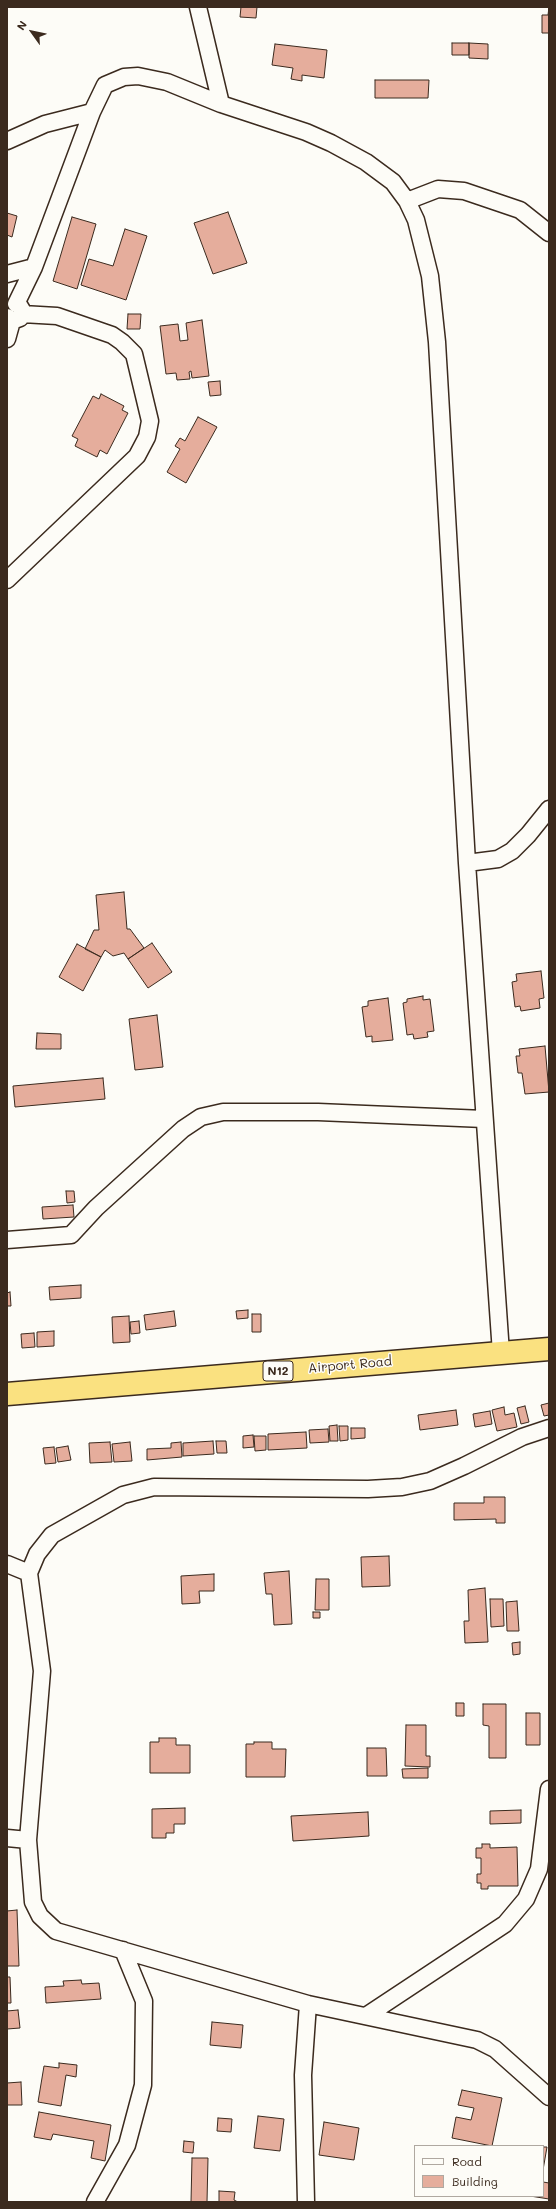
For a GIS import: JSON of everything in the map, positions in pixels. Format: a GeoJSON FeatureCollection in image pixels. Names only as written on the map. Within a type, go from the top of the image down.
{"type":"FeatureCollection","features":[{"type":"Feature","properties":{"kind":"highway","name":"Airport Road"},"geometry":{"type":"LineString","coordinates":[[7,1394],[549,1349]]}},
{"type":"Feature","properties":{"kind":"street"},"geometry":{"type":"LineString","coordinates":[[198,7],[221,104]]}},
{"type":"Feature","properties":{"kind":"street"},"geometry":{"type":"LineString","coordinates":[[7,339],[13,312],[34,267],[92,112],[105,85],[124,77],[138,76],[167,82],[221,104],[306,132],[331,143],[366,162],[393,182],[408,201],[416,220],[430,276],[437,342],[467,863],[501,1353]]}},
{"type":"Feature","properties":{"kind":"street"},"geometry":{"type":"LineString","coordinates":[[7,141],[45,124],[92,112]]}},
{"type":"Feature","properties":{"kind":"street"},"geometry":{"type":"LineString","coordinates":[[408,201],[438,189],[464,191],[520,210],[549,233]]}},
{"type":"Feature","properties":{"kind":"street"},"geometry":{"type":"LineString","coordinates":[[7,274],[34,267]]}},
{"type":"Feature","properties":{"kind":"street"},"geometry":{"type":"LineString","coordinates":[[7,580],[137,456],[147,437],[150,421],[134,354],[122,342],[112,335],[57,316],[13,312]]}},
{"type":"Feature","properties":{"kind":"street"},"geometry":{"type":"LineString","coordinates":[[467,863],[498,859],[512,850],[528,835],[549,810]]}},
{"type":"Feature","properties":{"kind":"street"},"geometry":{"type":"LineString","coordinates":[[7,1240],[71,1235],[96,1208],[182,1129],[201,1117],[223,1112],[318,1112],[484,1120]]}},
{"type":"Feature","properties":{"kind":"street"},"geometry":{"type":"LineString","coordinates":[[549,1428],[522,1437],[430,1481],[402,1487],[368,1489],[154,1487],[123,1495],[52,1535],[36,1554],[29,1573],[42,1672],[28,1840],[33,1902],[40,1916],[56,1931],[308,2004],[477,2040],[495,2049],[549,2097]]}},
{"type":"Feature","properties":{"kind":"street"},"geometry":{"type":"LineString","coordinates":[[7,1564],[29,1573]]}},
{"type":"Feature","properties":{"kind":"street"},"geometry":{"type":"LineString","coordinates":[[366,2016],[505,1924],[526,1899],[539,1869],[549,1789]]}},
{"type":"Feature","properties":{"kind":"street"},"geometry":{"type":"LineString","coordinates":[[7,1838],[28,1840]]}},
{"type":"Feature","properties":{"kind":"street"},"geometry":{"type":"LineString","coordinates":[[95,2202],[127,2145],[143,2085],[144,2001],[123,1950]]}},
{"type":"Feature","properties":{"kind":"street"},"geometry":{"type":"LineString","coordinates":[[306,2202],[303,2075],[308,2004]]}},
{"type":"Feature","properties":{"kind":"building"},"geometry":{"type":"Polygon","coordinates":[[[241,7],[257,7],[256,18],[240,17],[241,7]]]}},
{"type":"Feature","properties":{"kind":"building"},"geometry":{"type":"Polygon","coordinates":[[[549,7],[549,33],[542,33],[542,15],[548,15],[549,7]]]}},
{"type":"Feature","properties":{"kind":"building"},"geometry":{"type":"Polygon","coordinates":[[[452,43],[469,43],[469,55],[452,55],[452,43]]]}},
{"type":"Feature","properties":{"kind":"building"},"geometry":{"type":"Polygon","coordinates":[[[469,43],[488,44],[488,59],[469,58],[469,43]]]}},
{"type":"Feature","properties":{"kind":"building"},"geometry":{"type":"Polygon","coordinates":[[[275,44],[327,50],[324,78],[302,75],[302,81],[291,79],[293,68],[272,65],[275,44]]]}},
{"type":"Feature","properties":{"kind":"building"},"geometry":{"type":"Polygon","coordinates":[[[375,80],[429,80],[428,98],[375,98],[375,80]]]}},
{"type":"Feature","properties":{"kind":"building"},"geometry":{"type":"Polygon","coordinates":[[[228,212],[247,263],[213,274],[194,223],[228,212]]]}},
{"type":"Feature","properties":{"kind":"building"},"geometry":{"type":"Polygon","coordinates":[[[7,213],[17,216],[12,237],[7,235],[7,213]]]}},
{"type":"Feature","properties":{"kind":"building"},"geometry":{"type":"Polygon","coordinates":[[[72,217],[96,224],[77,289],[53,281],[72,217]]]}},
{"type":"Feature","properties":{"kind":"building"},"geometry":{"type":"Polygon","coordinates":[[[125,229],[147,236],[126,300],[81,285],[89,259],[113,266],[125,229]]]}},
{"type":"Feature","properties":{"kind":"building"},"geometry":{"type":"Polygon","coordinates":[[[128,314],[141,314],[140,329],[127,329],[128,314]]]}},
{"type":"Feature","properties":{"kind":"building"},"geometry":{"type":"Polygon","coordinates":[[[202,320],[209,376],[192,378],[191,371],[189,372],[190,379],[177,380],[176,373],[166,374],[160,326],[178,324],[180,341],[188,340],[186,323],[202,320]]]}},
{"type":"Feature","properties":{"kind":"building"},"geometry":{"type":"Polygon","coordinates":[[[220,381],[221,395],[210,396],[208,382],[220,381]]]}},
{"type":"Feature","properties":{"kind":"building"},"geometry":{"type":"Polygon","coordinates":[[[101,394],[124,406],[122,410],[128,413],[107,454],[100,450],[97,457],[75,446],[78,439],[72,436],[93,396],[99,399],[101,394]]]}},
{"type":"Feature","properties":{"kind":"building"},"geometry":{"type":"Polygon","coordinates":[[[198,417],[217,427],[186,483],[167,472],[180,449],[175,446],[180,438],[185,441],[198,417]]]}},
{"type":"Feature","properties":{"kind":"building"},"geometry":{"type":"Polygon","coordinates":[[[124,892],[127,929],[130,929],[144,948],[128,959],[124,953],[113,956],[105,950],[101,957],[85,949],[94,930],[99,930],[96,895],[124,892]]]}},
{"type":"Feature","properties":{"kind":"building"},"geometry":{"type":"Polygon","coordinates":[[[152,943],[172,972],[148,988],[128,959],[152,943]]]}},
{"type":"Feature","properties":{"kind":"building"},"geometry":{"type":"Polygon","coordinates":[[[77,944],[101,957],[83,991],[59,977],[77,944]]]}},
{"type":"Feature","properties":{"kind":"building"},"geometry":{"type":"Polygon","coordinates":[[[541,971],[544,998],[539,999],[540,1008],[521,1011],[520,1006],[515,1007],[512,982],[517,981],[516,974],[541,971]]]}},
{"type":"Feature","properties":{"kind":"building"},"geometry":{"type":"Polygon","coordinates":[[[423,996],[423,1000],[430,999],[434,1031],[427,1032],[428,1037],[414,1039],[413,1034],[407,1035],[403,1003],[407,1002],[407,999],[423,996]]]}},
{"type":"Feature","properties":{"kind":"building"},"geometry":{"type":"Polygon","coordinates":[[[388,998],[393,1040],[372,1042],[372,1036],[366,1037],[362,1007],[368,1006],[368,1001],[388,998]]]}},
{"type":"Feature","properties":{"kind":"building"},"geometry":{"type":"Polygon","coordinates":[[[157,1015],[163,1067],[135,1070],[129,1019],[157,1015]]]}},
{"type":"Feature","properties":{"kind":"building"},"geometry":{"type":"Polygon","coordinates":[[[37,1033],[61,1034],[61,1049],[36,1049],[37,1033]]]}},
{"type":"Feature","properties":{"kind":"building"},"geometry":{"type":"Polygon","coordinates":[[[545,1046],[549,1092],[525,1094],[522,1073],[518,1073],[516,1056],[520,1056],[519,1049],[545,1046]]]}},
{"type":"Feature","properties":{"kind":"building"},"geometry":{"type":"Polygon","coordinates":[[[103,1078],[105,1099],[15,1107],[13,1086],[103,1078]]]}},
{"type":"Feature","properties":{"kind":"building"},"geometry":{"type":"Polygon","coordinates":[[[66,1191],[74,1191],[75,1202],[67,1203],[66,1191]]]}},
{"type":"Feature","properties":{"kind":"building"},"geometry":{"type":"Polygon","coordinates":[[[73,1205],[74,1217],[43,1219],[42,1207],[73,1205]]]}},
{"type":"Feature","properties":{"kind":"building"},"geometry":{"type":"Polygon","coordinates":[[[81,1285],[81,1298],[50,1300],[49,1287],[81,1285]]]}},
{"type":"Feature","properties":{"kind":"building"},"geometry":{"type":"Polygon","coordinates":[[[10,1292],[11,1306],[7,1306],[7,1293],[10,1292]]]}},
{"type":"Feature","properties":{"kind":"building"},"geometry":{"type":"Polygon","coordinates":[[[248,1310],[248,1318],[237,1319],[236,1311],[248,1310]]]}},
{"type":"Feature","properties":{"kind":"building"},"geometry":{"type":"Polygon","coordinates":[[[174,1311],[176,1326],[146,1330],[144,1315],[174,1311]]]}},
{"type":"Feature","properties":{"kind":"building"},"geometry":{"type":"Polygon","coordinates":[[[252,1314],[261,1314],[261,1332],[252,1332],[252,1314]]]}},
{"type":"Feature","properties":{"kind":"building"},"geometry":{"type":"Polygon","coordinates":[[[129,1316],[130,1342],[113,1343],[112,1317],[129,1316]]]}},
{"type":"Feature","properties":{"kind":"building"},"geometry":{"type":"Polygon","coordinates":[[[139,1321],[140,1333],[131,1334],[130,1322],[139,1321]]]}},
{"type":"Feature","properties":{"kind":"building"},"geometry":{"type":"Polygon","coordinates":[[[54,1331],[54,1346],[37,1347],[37,1332],[54,1331]]]}},
{"type":"Feature","properties":{"kind":"building"},"geometry":{"type":"Polygon","coordinates":[[[34,1333],[35,1347],[22,1348],[21,1334],[34,1333]]]}},
{"type":"Feature","properties":{"kind":"building"},"geometry":{"type":"Polygon","coordinates":[[[549,1403],[549,1415],[544,1416],[541,1405],[549,1403]]]}},
{"type":"Feature","properties":{"kind":"building"},"geometry":{"type":"Polygon","coordinates":[[[525,1406],[529,1422],[521,1424],[517,1408],[525,1406]]]}},
{"type":"Feature","properties":{"kind":"building"},"geometry":{"type":"Polygon","coordinates":[[[504,1407],[505,1415],[514,1413],[517,1427],[497,1431],[492,1410],[504,1407]]]}},
{"type":"Feature","properties":{"kind":"building"},"geometry":{"type":"Polygon","coordinates":[[[456,1410],[458,1425],[420,1430],[418,1415],[456,1410]]]}},
{"type":"Feature","properties":{"kind":"building"},"geometry":{"type":"Polygon","coordinates":[[[490,1411],[492,1424],[475,1427],[473,1414],[490,1411]]]}},
{"type":"Feature","properties":{"kind":"building"},"geometry":{"type":"Polygon","coordinates":[[[337,1425],[338,1441],[330,1441],[329,1426],[337,1425]]]}},
{"type":"Feature","properties":{"kind":"building"},"geometry":{"type":"Polygon","coordinates":[[[339,1426],[348,1426],[348,1440],[340,1441],[339,1426]]]}},
{"type":"Feature","properties":{"kind":"building"},"geometry":{"type":"Polygon","coordinates":[[[351,1428],[365,1428],[365,1438],[351,1439],[351,1428]]]}},
{"type":"Feature","properties":{"kind":"building"},"geometry":{"type":"Polygon","coordinates":[[[328,1429],[329,1442],[310,1443],[309,1430],[328,1429]]]}},
{"type":"Feature","properties":{"kind":"building"},"geometry":{"type":"Polygon","coordinates":[[[306,1432],[307,1448],[268,1450],[268,1434],[306,1432]]]}},
{"type":"Feature","properties":{"kind":"building"},"geometry":{"type":"Polygon","coordinates":[[[253,1435],[254,1447],[243,1448],[243,1436],[253,1435]]]}},
{"type":"Feature","properties":{"kind":"building"},"geometry":{"type":"Polygon","coordinates":[[[254,1436],[266,1436],[266,1450],[255,1451],[254,1436]]]}},
{"type":"Feature","properties":{"kind":"building"},"geometry":{"type":"Polygon","coordinates":[[[213,1441],[214,1454],[183,1456],[183,1443],[213,1441]]]}},
{"type":"Feature","properties":{"kind":"building"},"geometry":{"type":"Polygon","coordinates":[[[216,1441],[226,1441],[227,1453],[217,1453],[216,1441]]]}},
{"type":"Feature","properties":{"kind":"building"},"geometry":{"type":"Polygon","coordinates":[[[110,1442],[112,1462],[90,1463],[89,1443],[110,1442]]]}},
{"type":"Feature","properties":{"kind":"building"},"geometry":{"type":"Polygon","coordinates":[[[130,1442],[132,1461],[114,1462],[112,1444],[130,1442]]]}},
{"type":"Feature","properties":{"kind":"building"},"geometry":{"type":"Polygon","coordinates":[[[181,1442],[182,1457],[147,1460],[147,1449],[171,1448],[171,1443],[181,1442]]]}},
{"type":"Feature","properties":{"kind":"building"},"geometry":{"type":"Polygon","coordinates":[[[68,1446],[71,1460],[58,1462],[56,1448],[68,1446]]]}},
{"type":"Feature","properties":{"kind":"building"},"geometry":{"type":"Polygon","coordinates":[[[54,1447],[56,1463],[45,1464],[43,1448],[54,1447]]]}},
{"type":"Feature","properties":{"kind":"building"},"geometry":{"type":"Polygon","coordinates":[[[484,1497],[505,1497],[505,1523],[496,1523],[496,1519],[454,1520],[454,1503],[484,1503],[484,1497]]]}},
{"type":"Feature","properties":{"kind":"building"},"geometry":{"type":"Polygon","coordinates":[[[389,1556],[390,1586],[362,1587],[361,1557],[389,1556]]]}},
{"type":"Feature","properties":{"kind":"building"},"geometry":{"type":"Polygon","coordinates":[[[289,1571],[292,1624],[274,1625],[272,1594],[266,1594],[264,1573],[289,1571]]]}},
{"type":"Feature","properties":{"kind":"building"},"geometry":{"type":"Polygon","coordinates":[[[214,1574],[214,1591],[199,1591],[200,1603],[182,1604],[181,1576],[214,1574]]]}},
{"type":"Feature","properties":{"kind":"building"},"geometry":{"type":"Polygon","coordinates":[[[316,1579],[329,1579],[329,1610],[315,1610],[316,1579]]]}},
{"type":"Feature","properties":{"kind":"building"},"geometry":{"type":"Polygon","coordinates":[[[485,1588],[488,1642],[465,1643],[464,1621],[469,1621],[468,1590],[485,1588]]]}},
{"type":"Feature","properties":{"kind":"building"},"geometry":{"type":"Polygon","coordinates":[[[490,1599],[503,1599],[504,1626],[491,1627],[490,1599]]]}},
{"type":"Feature","properties":{"kind":"building"},"geometry":{"type":"Polygon","coordinates":[[[517,1601],[519,1631],[507,1631],[506,1602],[517,1601]]]}},
{"type":"Feature","properties":{"kind":"building"},"geometry":{"type":"Polygon","coordinates":[[[313,1612],[320,1612],[320,1618],[313,1618],[313,1612]]]}},
{"type":"Feature","properties":{"kind":"building"},"geometry":{"type":"Polygon","coordinates":[[[520,1642],[520,1654],[513,1655],[512,1643],[520,1642]]]}},
{"type":"Feature","properties":{"kind":"building"},"geometry":{"type":"Polygon","coordinates":[[[456,1703],[464,1703],[464,1716],[456,1716],[456,1703]]]}},
{"type":"Feature","properties":{"kind":"building"},"geometry":{"type":"Polygon","coordinates":[[[483,1704],[506,1704],[506,1758],[489,1758],[489,1726],[483,1725],[483,1704]]]}},
{"type":"Feature","properties":{"kind":"building"},"geometry":{"type":"Polygon","coordinates":[[[526,1713],[540,1713],[540,1745],[526,1745],[526,1713]]]}},
{"type":"Feature","properties":{"kind":"building"},"geometry":{"type":"Polygon","coordinates":[[[406,1725],[426,1725],[426,1756],[430,1756],[430,1767],[405,1766],[406,1725]]]}},
{"type":"Feature","properties":{"kind":"building"},"geometry":{"type":"Polygon","coordinates":[[[159,1738],[176,1738],[176,1745],[190,1745],[190,1773],[150,1773],[150,1742],[159,1742],[159,1738]]]}},
{"type":"Feature","properties":{"kind":"building"},"geometry":{"type":"Polygon","coordinates":[[[254,1742],[272,1742],[272,1749],[286,1749],[285,1777],[246,1777],[246,1744],[254,1744],[254,1742]]]}},
{"type":"Feature","properties":{"kind":"building"},"geometry":{"type":"Polygon","coordinates":[[[367,1748],[386,1748],[387,1776],[367,1776],[367,1748]]]}},
{"type":"Feature","properties":{"kind":"building"},"geometry":{"type":"Polygon","coordinates":[[[428,1768],[428,1778],[403,1778],[402,1769],[428,1768]]]}},
{"type":"Feature","properties":{"kind":"building"},"geometry":{"type":"Polygon","coordinates":[[[185,1808],[185,1824],[174,1824],[174,1833],[166,1833],[166,1838],[152,1838],[152,1809],[185,1808]]]}},
{"type":"Feature","properties":{"kind":"building"},"geometry":{"type":"Polygon","coordinates":[[[521,1810],[521,1823],[490,1824],[490,1811],[521,1810]]]}},
{"type":"Feature","properties":{"kind":"building"},"geometry":{"type":"Polygon","coordinates":[[[368,1812],[369,1836],[293,1841],[291,1816],[368,1812]]]}},
{"type":"Feature","properties":{"kind":"building"},"geometry":{"type":"Polygon","coordinates":[[[482,1844],[490,1844],[490,1848],[517,1847],[518,1886],[488,1886],[488,1889],[481,1889],[481,1883],[477,1883],[477,1874],[481,1874],[481,1858],[476,1858],[476,1848],[482,1848],[482,1844]]]}},
{"type":"Feature","properties":{"kind":"building"},"geometry":{"type":"Polygon","coordinates":[[[17,1910],[19,1966],[7,1966],[7,1911],[17,1910]]]}},
{"type":"Feature","properties":{"kind":"building"},"geometry":{"type":"Polygon","coordinates":[[[7,1977],[10,1977],[11,2003],[7,2003],[7,1977]]]}},
{"type":"Feature","properties":{"kind":"building"},"geometry":{"type":"Polygon","coordinates":[[[81,1980],[82,1984],[99,1983],[101,1999],[46,2003],[45,1987],[64,1986],[63,1981],[81,1980]]]}},
{"type":"Feature","properties":{"kind":"building"},"geometry":{"type":"Polygon","coordinates":[[[18,2010],[20,2028],[7,2029],[7,2011],[18,2010]]]}},
{"type":"Feature","properties":{"kind":"building"},"geometry":{"type":"Polygon","coordinates":[[[212,2022],[243,2025],[241,2048],[210,2045],[212,2022]]]}},
{"type":"Feature","properties":{"kind":"building"},"geometry":{"type":"Polygon","coordinates":[[[59,2063],[77,2065],[76,2077],[66,2075],[61,2106],[38,2102],[44,2066],[59,2068],[59,2063]]]}},
{"type":"Feature","properties":{"kind":"building"},"geometry":{"type":"Polygon","coordinates":[[[21,2082],[22,2105],[7,2105],[7,2083],[21,2082]]]}},
{"type":"Feature","properties":{"kind":"building"},"geometry":{"type":"Polygon","coordinates":[[[462,2090],[502,2098],[492,2145],[452,2138],[456,2117],[471,2120],[474,2108],[458,2105],[462,2090]]]}},
{"type":"Feature","properties":{"kind":"building"},"geometry":{"type":"Polygon","coordinates":[[[39,2112],[111,2125],[105,2161],[91,2158],[94,2141],[53,2134],[51,2140],[34,2137],[39,2112]]]}},
{"type":"Feature","properties":{"kind":"building"},"geometry":{"type":"Polygon","coordinates":[[[258,2116],[284,2119],[280,2151],[254,2148],[258,2116]]]}},
{"type":"Feature","properties":{"kind":"building"},"geometry":{"type":"Polygon","coordinates":[[[218,2118],[232,2119],[231,2132],[217,2131],[218,2118]]]}},
{"type":"Feature","properties":{"kind":"building"},"geometry":{"type":"Polygon","coordinates":[[[324,2122],[359,2128],[354,2160],[319,2155],[324,2122]]]}},
{"type":"Feature","properties":{"kind":"building"},"geometry":{"type":"Polygon","coordinates":[[[184,2141],[194,2142],[193,2153],[183,2152],[184,2141]]]}},
{"type":"Feature","properties":{"kind":"building"},"geometry":{"type":"Polygon","coordinates":[[[544,2147],[547,2147],[544,2164],[544,2147]]]}},
{"type":"Feature","properties":{"kind":"building"},"geometry":{"type":"Polygon","coordinates":[[[192,2158],[208,2158],[207,2202],[191,2202],[192,2158]]]}},
{"type":"Feature","properties":{"kind":"building"},"geometry":{"type":"Polygon","coordinates":[[[544,2182],[549,2183],[549,2199],[536,2197],[544,2197],[544,2182]]]}},
{"type":"Feature","properties":{"kind":"building"},"geometry":{"type":"Polygon","coordinates":[[[219,2191],[235,2192],[234,2200],[238,2202],[219,2202],[219,2191]]]}}]}
